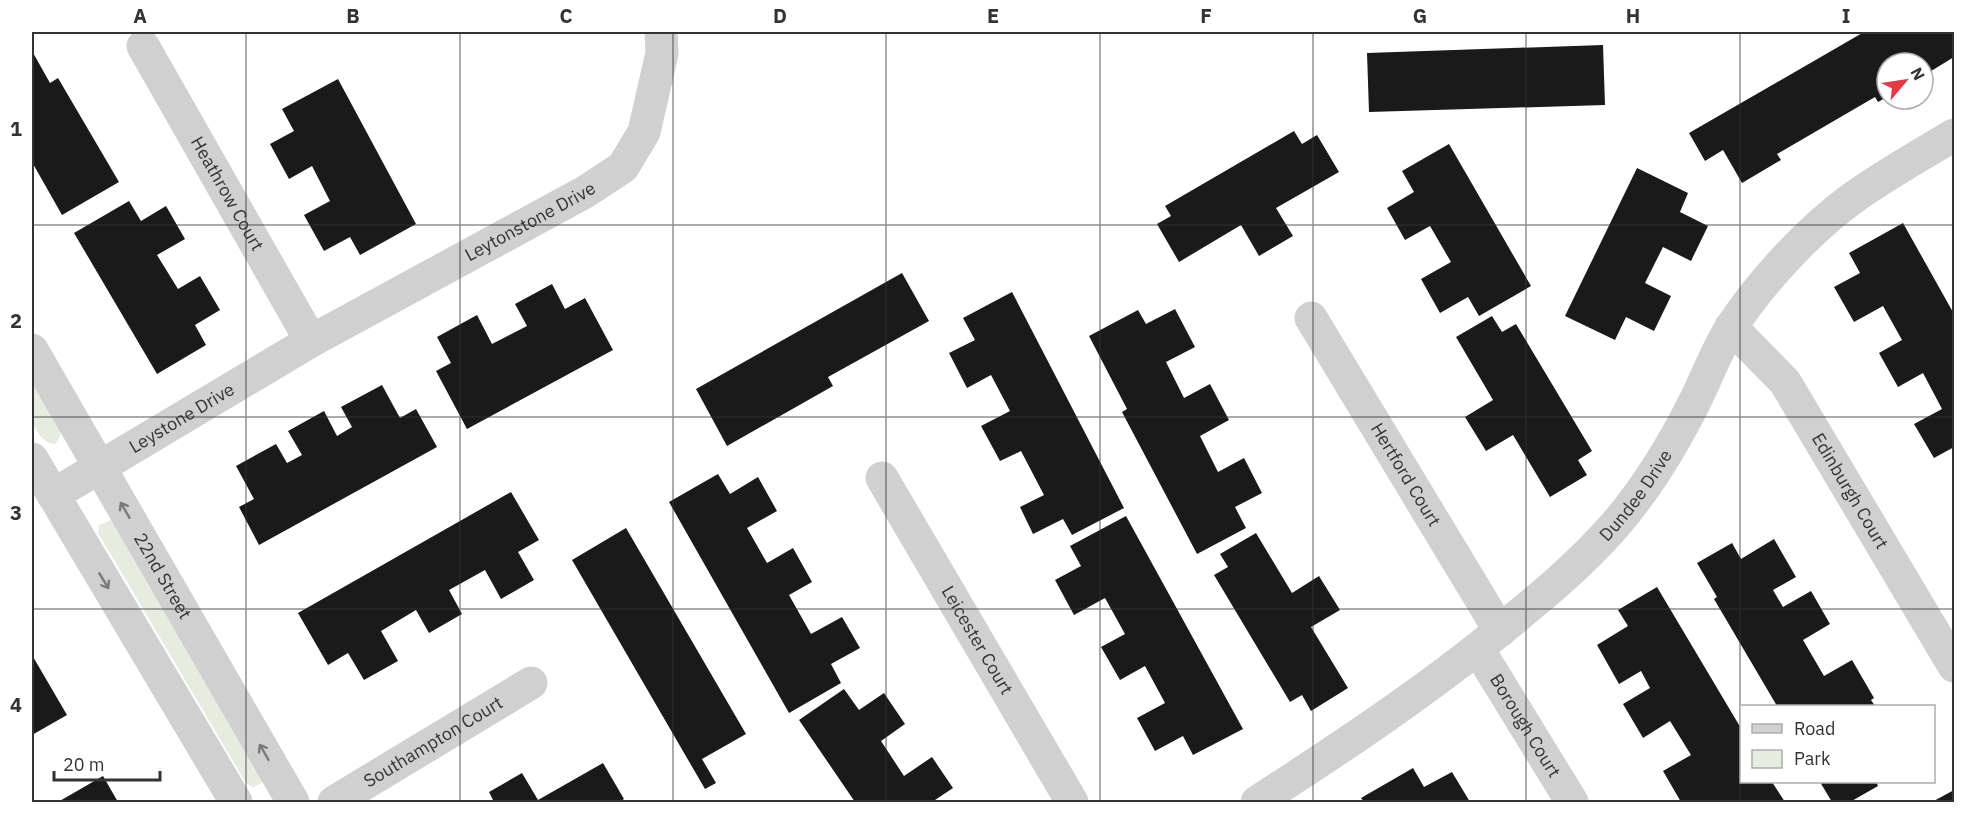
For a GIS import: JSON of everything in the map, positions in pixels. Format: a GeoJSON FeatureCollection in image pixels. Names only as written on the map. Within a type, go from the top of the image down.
{"type":"FeatureCollection","features":[{"type":"Feature","properties":{"kind":"street","name":"Leytonstone Drive"},"geometry":{"type":"LineString","coordinates":[[311,341],[585,192],[623,167],[644,132],[662,53],[661,32]]}},
{"type":"Feature","properties":{"kind":"street","name":"Heathrow Court"},"geometry":{"type":"LineString","coordinates":[[143,46],[311,341]]}},
{"type":"Feature","properties":{"kind":"street","name":"Dundee Drive"},"geometry":{"type":"LineString","coordinates":[[1257,802],[1325,758],[1489,640],[1579,565],[1616,524],[1665,457],[1731,327],[1780,265],[1812,232],[1848,201],[1954,135]]}},
{"type":"Feature","properties":{"kind":"street","name":"Hertford Court"},"geometry":{"type":"LineString","coordinates":[[1311,318],[1489,640]]}},
{"type":"Feature","properties":{"kind":"street","name":"Edinburgh Court"},"geometry":{"type":"LineString","coordinates":[[1731,327],[1785,382],[1954,666]]}},
{"type":"Feature","properties":{"kind":"street","name":"Leystone Drive"},"geometry":{"type":"LineString","coordinates":[[53,495],[311,341]]}},
{"type":"Feature","properties":{"kind":"street","name":"22nd Street"},"geometry":{"type":"LineString","coordinates":[[32,350],[293,802]]}},
{"type":"Feature","properties":{"kind":"street"},"geometry":{"type":"LineString","coordinates":[[32,459],[236,802]]}},
{"type":"Feature","properties":{"kind":"street","name":"Leicester Court"},"geometry":{"type":"LineString","coordinates":[[882,478],[1072,802]]}},
{"type":"Feature","properties":{"kind":"street","name":"Borough Court"},"geometry":{"type":"LineString","coordinates":[[1489,640],[1572,802]]}},
{"type":"Feature","properties":{"kind":"street","name":"Southampton Court"},"geometry":{"type":"LineString","coordinates":[[334,802],[531,683]]}},
{"type":"Feature","properties":{"kind":"green space"},"geometry":{"type":"Polygon","coordinates":[[[32,382],[61,432],[55,444],[38,433],[32,421],[30,407],[32,382]]]}},
{"type":"Feature","properties":{"kind":"green space"},"geometry":{"type":"Polygon","coordinates":[[[111,520],[116,523],[263,781],[260,784],[253,787],[246,783],[98,534],[99,525],[111,520]]]}},
{"type":"Feature","properties":{"kind":"building"},"geometry":{"type":"Polygon","coordinates":[[[1864,32],[1954,32],[1954,57],[1935,69],[1935,51],[1875,51],[1875,97],[1777,154],[1781,160],[1742,183],[1723,150],[1705,161],[1689,133],[1864,32]]]}},
{"type":"Feature","properties":{"kind":"building"},"geometry":{"type":"Polygon","coordinates":[[[1603,45],[1605,105],[1369,112],[1367,53],[1603,45]]]}},
{"type":"Feature","properties":{"kind":"building"},"geometry":{"type":"Polygon","coordinates":[[[32,51],[50,83],[58,78],[119,182],[62,215],[32,162],[32,51]]]}},
{"type":"Feature","properties":{"kind":"building"},"geometry":{"type":"Polygon","coordinates":[[[338,79],[416,224],[360,255],[350,237],[324,251],[304,215],[330,201],[312,166],[289,179],[270,144],[294,131],[282,109],[338,79]]]}},
{"type":"Feature","properties":{"kind":"building"},"geometry":{"type":"Polygon","coordinates":[[[1294,131],[1302,144],[1317,135],[1339,172],[1276,208],[1293,236],[1259,256],[1241,225],[1179,262],[1157,224],[1171,216],[1165,206],[1294,131]]]}},
{"type":"Feature","properties":{"kind":"building"},"geometry":{"type":"Polygon","coordinates":[[[1449,144],[1531,286],[1479,316],[1468,297],[1440,313],[1421,279],[1451,262],[1430,226],[1405,240],[1387,208],[1414,192],[1402,171],[1449,144]]]}},
{"type":"Feature","properties":{"kind":"building"},"geometry":{"type":"Polygon","coordinates":[[[1637,168],[1688,193],[1680,212],[1708,226],[1691,261],[1663,247],[1645,283],[1671,296],[1654,331],[1626,317],[1615,340],[1565,316],[1637,168]]]}},
{"type":"Feature","properties":{"kind":"building"},"geometry":{"type":"Polygon","coordinates":[[[129,201],[141,221],[166,206],[185,239],[157,255],[178,289],[200,276],[220,310],[195,325],[206,345],[157,374],[74,233],[129,201]]]}},
{"type":"Feature","properties":{"kind":"building"},"geometry":{"type":"Polygon","coordinates":[[[1903,223],[1954,314],[1954,447],[1934,458],[1914,424],[1942,409],[1923,373],[1898,387],[1879,353],[1902,340],[1883,306],[1854,322],[1834,287],[1860,273],[1849,253],[1903,223]]]}},
{"type":"Feature","properties":{"kind":"building"},"geometry":{"type":"Polygon","coordinates":[[[902,273],[929,321],[828,377],[833,386],[727,446],[696,389],[902,273]]]}},
{"type":"Feature","properties":{"kind":"building"},"geometry":{"type":"Polygon","coordinates":[[[552,284],[565,309],[585,298],[613,350],[467,429],[436,371],[451,363],[437,337],[477,315],[492,344],[527,326],[515,304],[552,284]]]}},
{"type":"Feature","properties":{"kind":"building"},"geometry":{"type":"Polygon","coordinates":[[[1012,292],[1124,508],[1072,535],[1063,519],[1033,534],[1020,507],[1044,495],[1021,451],[1000,461],[981,426],[1010,411],[991,375],[967,388],[949,353],[975,340],[963,318],[1012,292]]]}},
{"type":"Feature","properties":{"kind":"building"},"geometry":{"type":"Polygon","coordinates":[[[1175,309],[1195,347],[1166,362],[1184,398],[1210,384],[1229,420],[1200,436],[1218,472],[1244,458],[1262,493],[1235,507],[1246,528],[1197,554],[1122,412],[1127,409],[1089,336],[1138,310],[1146,324],[1175,309]]]}},
{"type":"Feature","properties":{"kind":"building"},"geometry":{"type":"Polygon","coordinates":[[[1492,316],[1502,332],[1516,324],[1592,451],[1578,460],[1587,475],[1550,497],[1513,435],[1486,451],[1465,417],[1493,400],[1456,337],[1492,316]]]}},
{"type":"Feature","properties":{"kind":"building"},"geometry":{"type":"Polygon","coordinates":[[[382,385],[400,418],[416,409],[437,447],[259,545],[239,507],[254,499],[236,466],[276,444],[287,463],[302,455],[288,431],[324,411],[337,436],[352,427],[341,407],[382,385]]]}},
{"type":"Feature","properties":{"kind":"building"},"geometry":{"type":"Polygon","coordinates":[[[718,474],[730,494],[758,477],[777,511],[747,528],[767,563],[793,548],[812,582],[789,595],[811,634],[842,617],[860,648],[831,664],[841,683],[789,713],[669,502],[718,474]]]}},
{"type":"Feature","properties":{"kind":"building"},"geometry":{"type":"Polygon","coordinates":[[[511,492],[539,540],[518,552],[534,580],[501,599],[485,570],[449,590],[462,614],[429,633],[416,610],[381,631],[398,661],[364,680],[348,653],[328,665],[298,613],[511,492]]]}},
{"type":"Feature","properties":{"kind":"building"},"geometry":{"type":"Polygon","coordinates":[[[1126,516],[1243,729],[1193,755],[1183,736],[1155,751],[1137,718],[1165,703],[1145,666],[1120,680],[1101,647],[1125,634],[1105,598],[1074,615],[1055,580],[1081,566],[1070,546],[1126,516]]]}},
{"type":"Feature","properties":{"kind":"building"},"geometry":{"type":"Polygon","coordinates":[[[626,528],[746,734],[702,759],[716,783],[705,789],[572,560],[626,528]]]}},
{"type":"Feature","properties":{"kind":"building"},"geometry":{"type":"Polygon","coordinates":[[[1256,533],[1292,593],[1319,576],[1340,610],[1311,627],[1348,688],[1311,711],[1302,695],[1290,702],[1214,575],[1228,567],[1220,554],[1256,533]]]}},
{"type":"Feature","properties":{"kind":"building"},"geometry":{"type":"Polygon","coordinates":[[[1774,539],[1796,577],[1773,590],[1783,607],[1811,591],[1830,624],[1803,640],[1824,676],[1852,660],[1874,698],[1871,700],[1874,705],[1776,705],[1714,599],[1717,597],[1697,563],[1732,543],[1741,559],[1774,539]]]}},
{"type":"Feature","properties":{"kind":"building"},"geometry":{"type":"Polygon","coordinates":[[[1657,587],[1740,727],[1740,783],[1773,783],[1785,802],[1681,802],[1663,771],[1691,755],[1670,721],[1643,738],[1623,704],[1650,688],[1641,671],[1619,684],[1597,645],[1628,626],[1618,610],[1657,587]]]}},
{"type":"Feature","properties":{"kind":"building"},"geometry":{"type":"Polygon","coordinates":[[[32,655],[67,715],[32,735],[32,655]]]}},
{"type":"Feature","properties":{"kind":"building"},"geometry":{"type":"Polygon","coordinates":[[[844,689],[859,710],[884,693],[905,724],[881,741],[904,776],[932,757],[953,788],[932,802],[855,802],[799,720],[844,689]]]}},
{"type":"Feature","properties":{"kind":"building"},"geometry":{"type":"Polygon","coordinates":[[[603,763],[624,799],[619,802],[494,802],[489,792],[522,773],[538,800],[603,763]]]}},
{"type":"Feature","properties":{"kind":"building"},"geometry":{"type":"Polygon","coordinates":[[[1413,768],[1424,787],[1452,772],[1470,802],[1364,802],[1361,798],[1413,768]]]}},
{"type":"Feature","properties":{"kind":"building"},"geometry":{"type":"Polygon","coordinates":[[[103,776],[118,802],[58,802],[103,776]]]}},
{"type":"Feature","properties":{"kind":"building"},"geometry":{"type":"Polygon","coordinates":[[[1821,783],[1876,783],[1878,786],[1850,802],[1832,802],[1821,783]]]}},
{"type":"Feature","properties":{"kind":"building"},"geometry":{"type":"Polygon","coordinates":[[[1954,790],[1954,802],[1932,802],[1954,790]]]}}]}
